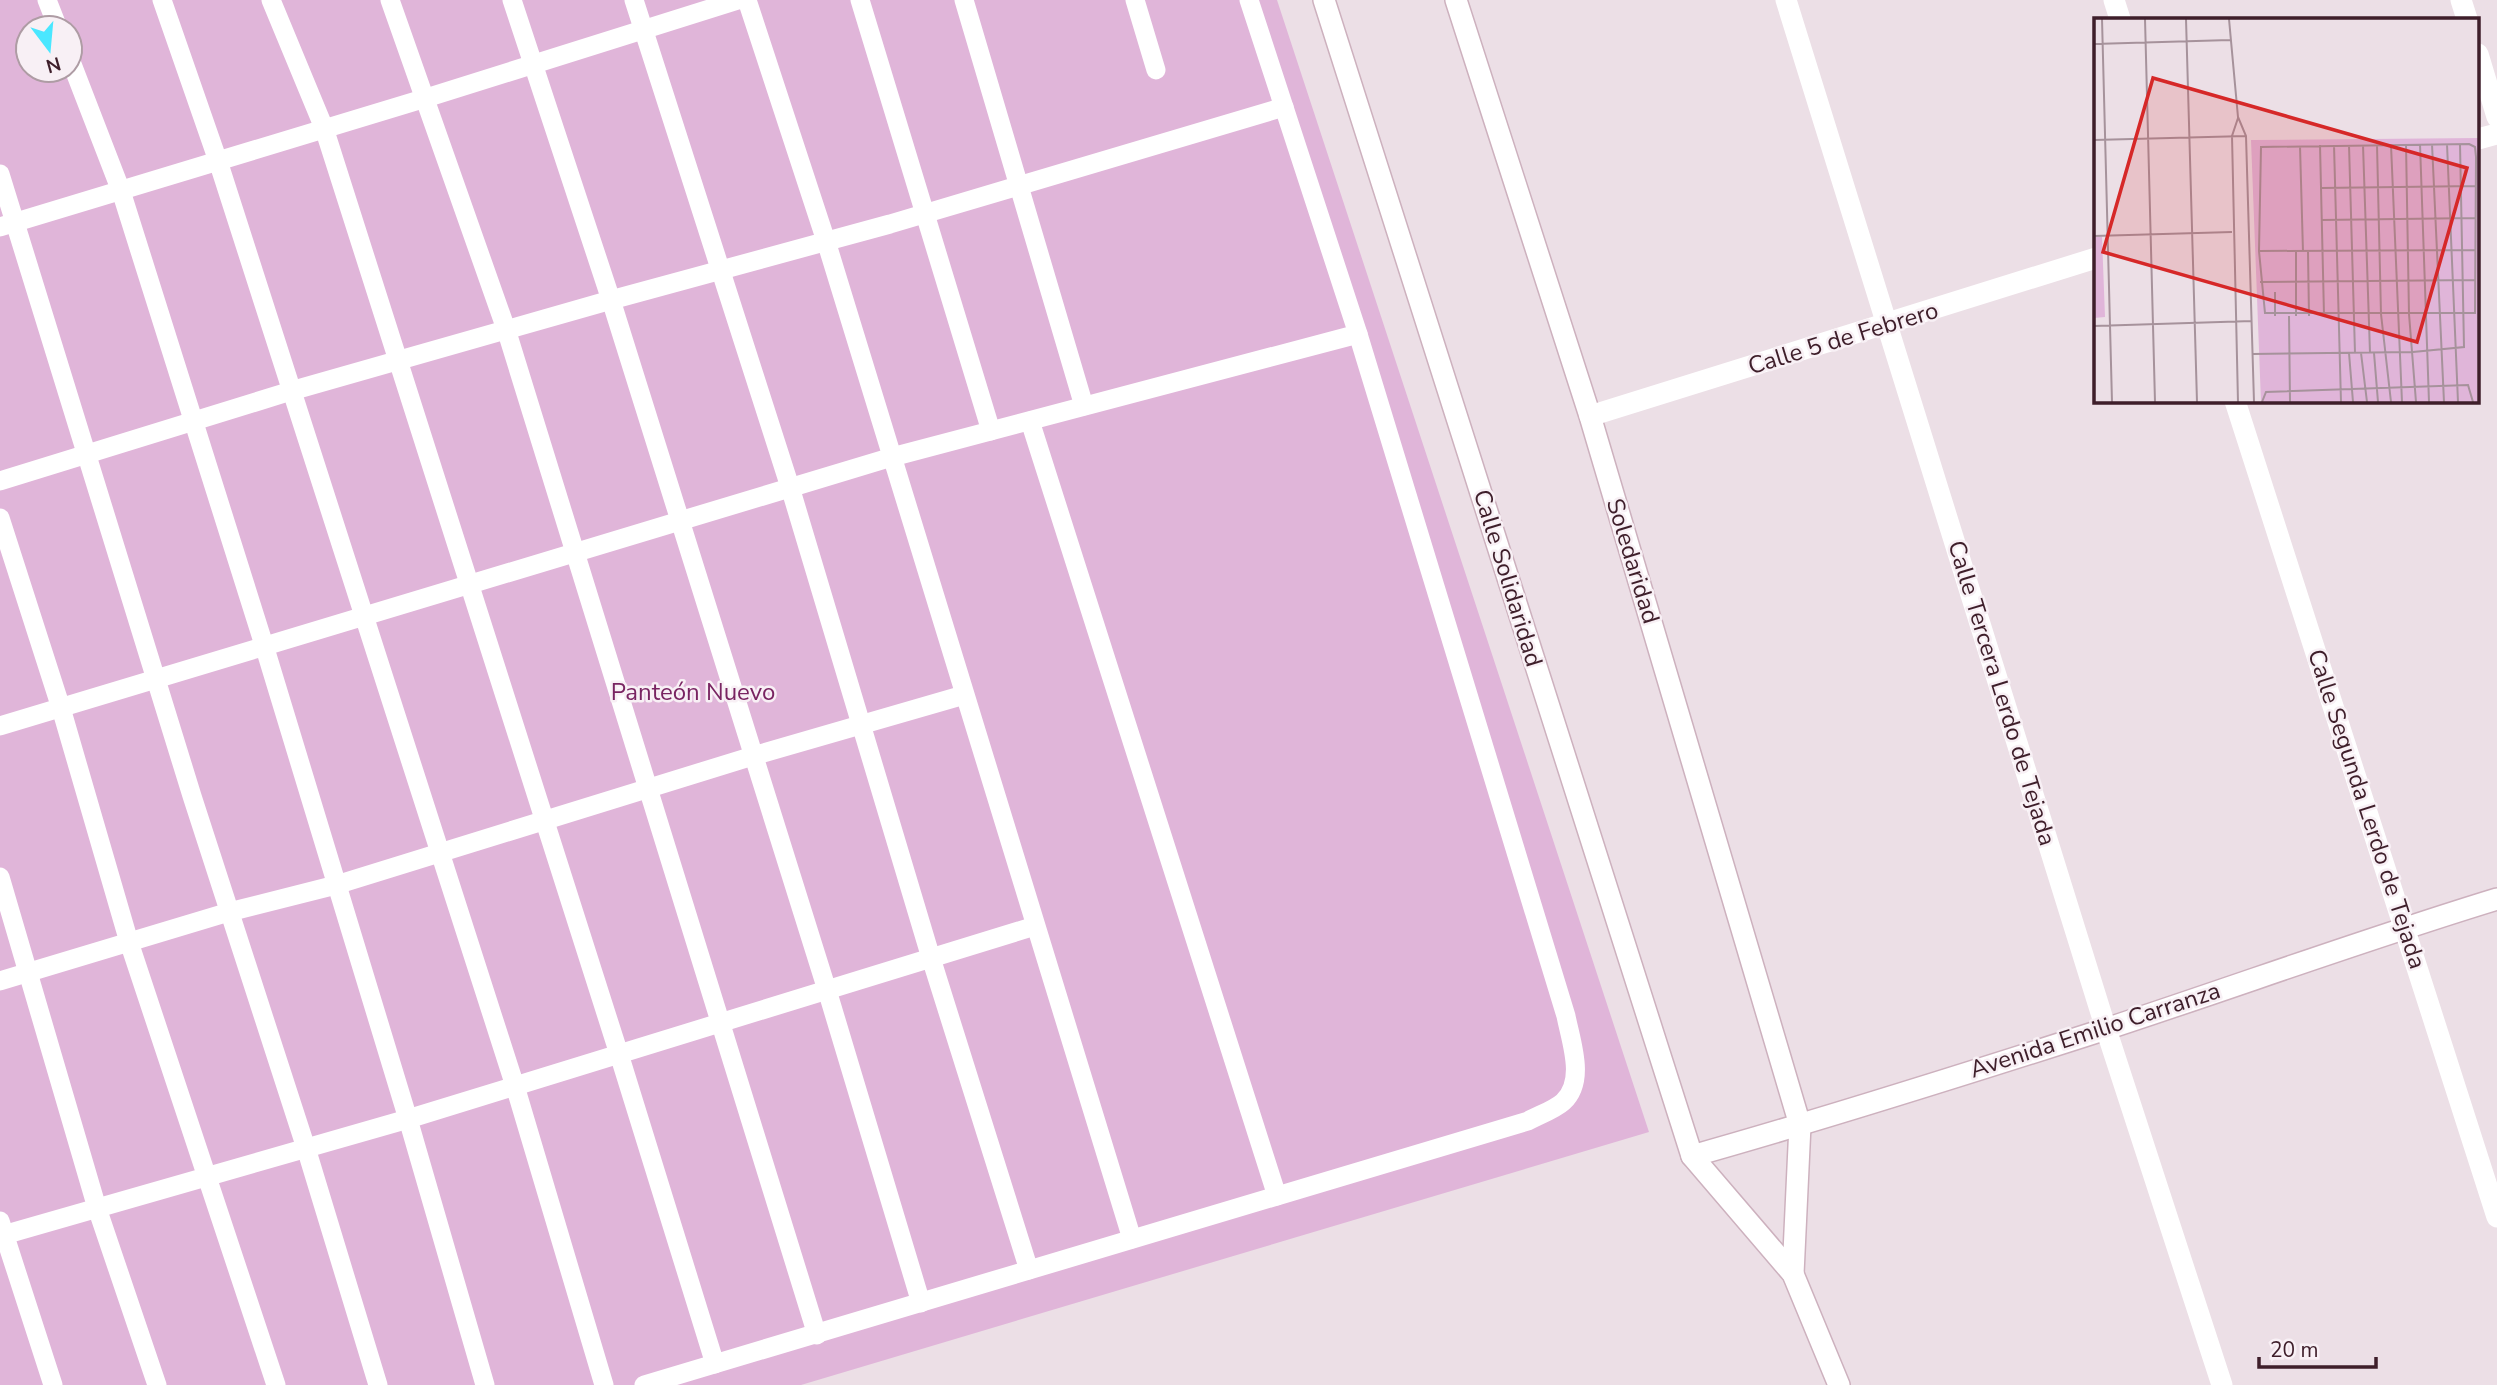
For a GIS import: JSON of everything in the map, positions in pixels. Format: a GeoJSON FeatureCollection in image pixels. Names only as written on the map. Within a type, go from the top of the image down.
{"type":"FeatureCollection","features":[{"type":"Feature","properties":{"kind":"street","name":"Calle Solidaridad"},"geometry":{"type":"LineString","coordinates":[[1324,0],[1692,1156]]}},
{"type":"Feature","properties":{"kind":"street","name":"Soledaridad"},"geometry":{"type":"LineString","coordinates":[[1456,0],[1590,416],[1800,1125],[1793,1274]]}},
{"type":"Feature","properties":{"kind":"street","name":"Calle Tercera Lerdo de Tejada"},"geometry":{"type":"LineString","coordinates":[[1786,0],[2106,1029],[2222,1385]]}},
{"type":"Feature","properties":{"kind":"street"},"geometry":{"type":"LineString","coordinates":[[2114,0],[2120,18]]}},
{"type":"Feature","properties":{"kind":"street"},"geometry":{"type":"LineString","coordinates":[[2461,0],[2467,18]]}},
{"type":"Feature","properties":{"kind":"street"},"geometry":{"type":"LineString","coordinates":[[2480,61],[2497,117]]}},
{"type":"Feature","properties":{"kind":"street"},"geometry":{"type":"LineString","coordinates":[[2480,138],[2497,134]]}},
{"type":"Feature","properties":{"kind":"street","name":"Calle 5 de Febrero"},"geometry":{"type":"LineString","coordinates":[[1590,416],[2094,259]]}},
{"type":"Feature","properties":{"kind":"street","name":"Calle Segunda Lerdo de Tejada"},"geometry":{"type":"LineString","coordinates":[[2235,402],[2497,1217]]}},
{"type":"Feature","properties":{"kind":"street","name":"Avenida Emilio Carranza"},"geometry":{"type":"LineString","coordinates":[[1692,1156],[2106,1029],[2405,927],[2497,899]]}},
{"type":"Feature","properties":{"kind":"street"},"geometry":{"type":"LineString","coordinates":[[1692,1156],[1793,1274],[1839,1385]]}},
{"type":"Feature","properties":{"kind":"lane"},"geometry":{"type":"LineString","coordinates":[[162,0],[218,161],[441,853],[515,1086],[604,1385]]}},
{"type":"Feature","properties":{"kind":"lane"},"geometry":{"type":"LineString","coordinates":[[271,0],[324,128],[715,1364]]}},
{"type":"Feature","properties":{"kind":"lane"},"geometry":{"type":"LineString","coordinates":[[390,0],[506,329],[817,1335]]}},
{"type":"Feature","properties":{"kind":"lane"},"geometry":{"type":"LineString","coordinates":[[512,0],[611,300],[827,990],[921,1303]]}},
{"type":"Feature","properties":{"kind":"lane"},"geometry":{"type":"LineString","coordinates":[[634,0],[790,487],[931,958],[1029,1270]]}},
{"type":"Feature","properties":{"kind":"lane"},"geometry":{"type":"LineString","coordinates":[[8,225],[738,0]]}},
{"type":"Feature","properties":{"kind":"lane"},"geometry":{"type":"LineString","coordinates":[[747,0],[826,241],[1132,1239]]}},
{"type":"Feature","properties":{"kind":"lane"},"geometry":{"type":"LineString","coordinates":[[860,0],[991,431]]}},
{"type":"Feature","properties":{"kind":"lane"},"geometry":{"type":"LineString","coordinates":[[964,0],[1084,406]]}},
{"type":"Feature","properties":{"kind":"lane"},"geometry":{"type":"LineString","coordinates":[[1135,0],[1156,70]]}},
{"type":"Feature","properties":{"kind":"lane"},"geometry":{"type":"LineString","coordinates":[[644,1385],[1528,1121],[1563,1102],[1574,1085],[1575,1063],[1566,1016],[1358,334],[1249,0]]}},
{"type":"Feature","properties":{"kind":"lane"},"geometry":{"type":"LineString","coordinates":[[80,84],[121,191],[264,645],[408,1119],[485,1385]]}},
{"type":"Feature","properties":{"kind":"lane"},"geometry":{"type":"LineString","coordinates":[[0,481],[290,391],[925,213],[1284,107]]}},
{"type":"Feature","properties":{"kind":"lane"},"geometry":{"type":"LineString","coordinates":[[0,174],[8,225],[86,454],[306,1148],[378,1385]]}},
{"type":"Feature","properties":{"kind":"lane"},"geometry":{"type":"LineString","coordinates":[[0,726],[892,457],[1358,334]]}},
{"type":"Feature","properties":{"kind":"lane"},"geometry":{"type":"LineString","coordinates":[[1030,421],[1277,1196]]}},
{"type":"Feature","properties":{"kind":"lane"},"geometry":{"type":"LineString","coordinates":[[0,518],[61,708],[129,942],[276,1385]]}},
{"type":"Feature","properties":{"kind":"lane"},"geometry":{"type":"LineString","coordinates":[[0,981],[229,912],[336,885],[753,756],[964,695]]}},
{"type":"Feature","properties":{"kind":"lane"},"geometry":{"type":"LineString","coordinates":[[0,877],[97,1208],[157,1385]]}},
{"type":"Feature","properties":{"kind":"lane"},"geometry":{"type":"LineString","coordinates":[[53,1385],[1,1231],[97,1208],[408,1119],[1035,926]]}},
{"type":"Feature","properties":{"kind":"green space","name":"Panteón Nuevo"},"geometry":{"type":"Polygon","coordinates":[[[0,0],[1277,0],[1649,1132],[801,1385],[0,1385],[0,0]]]}}]}
